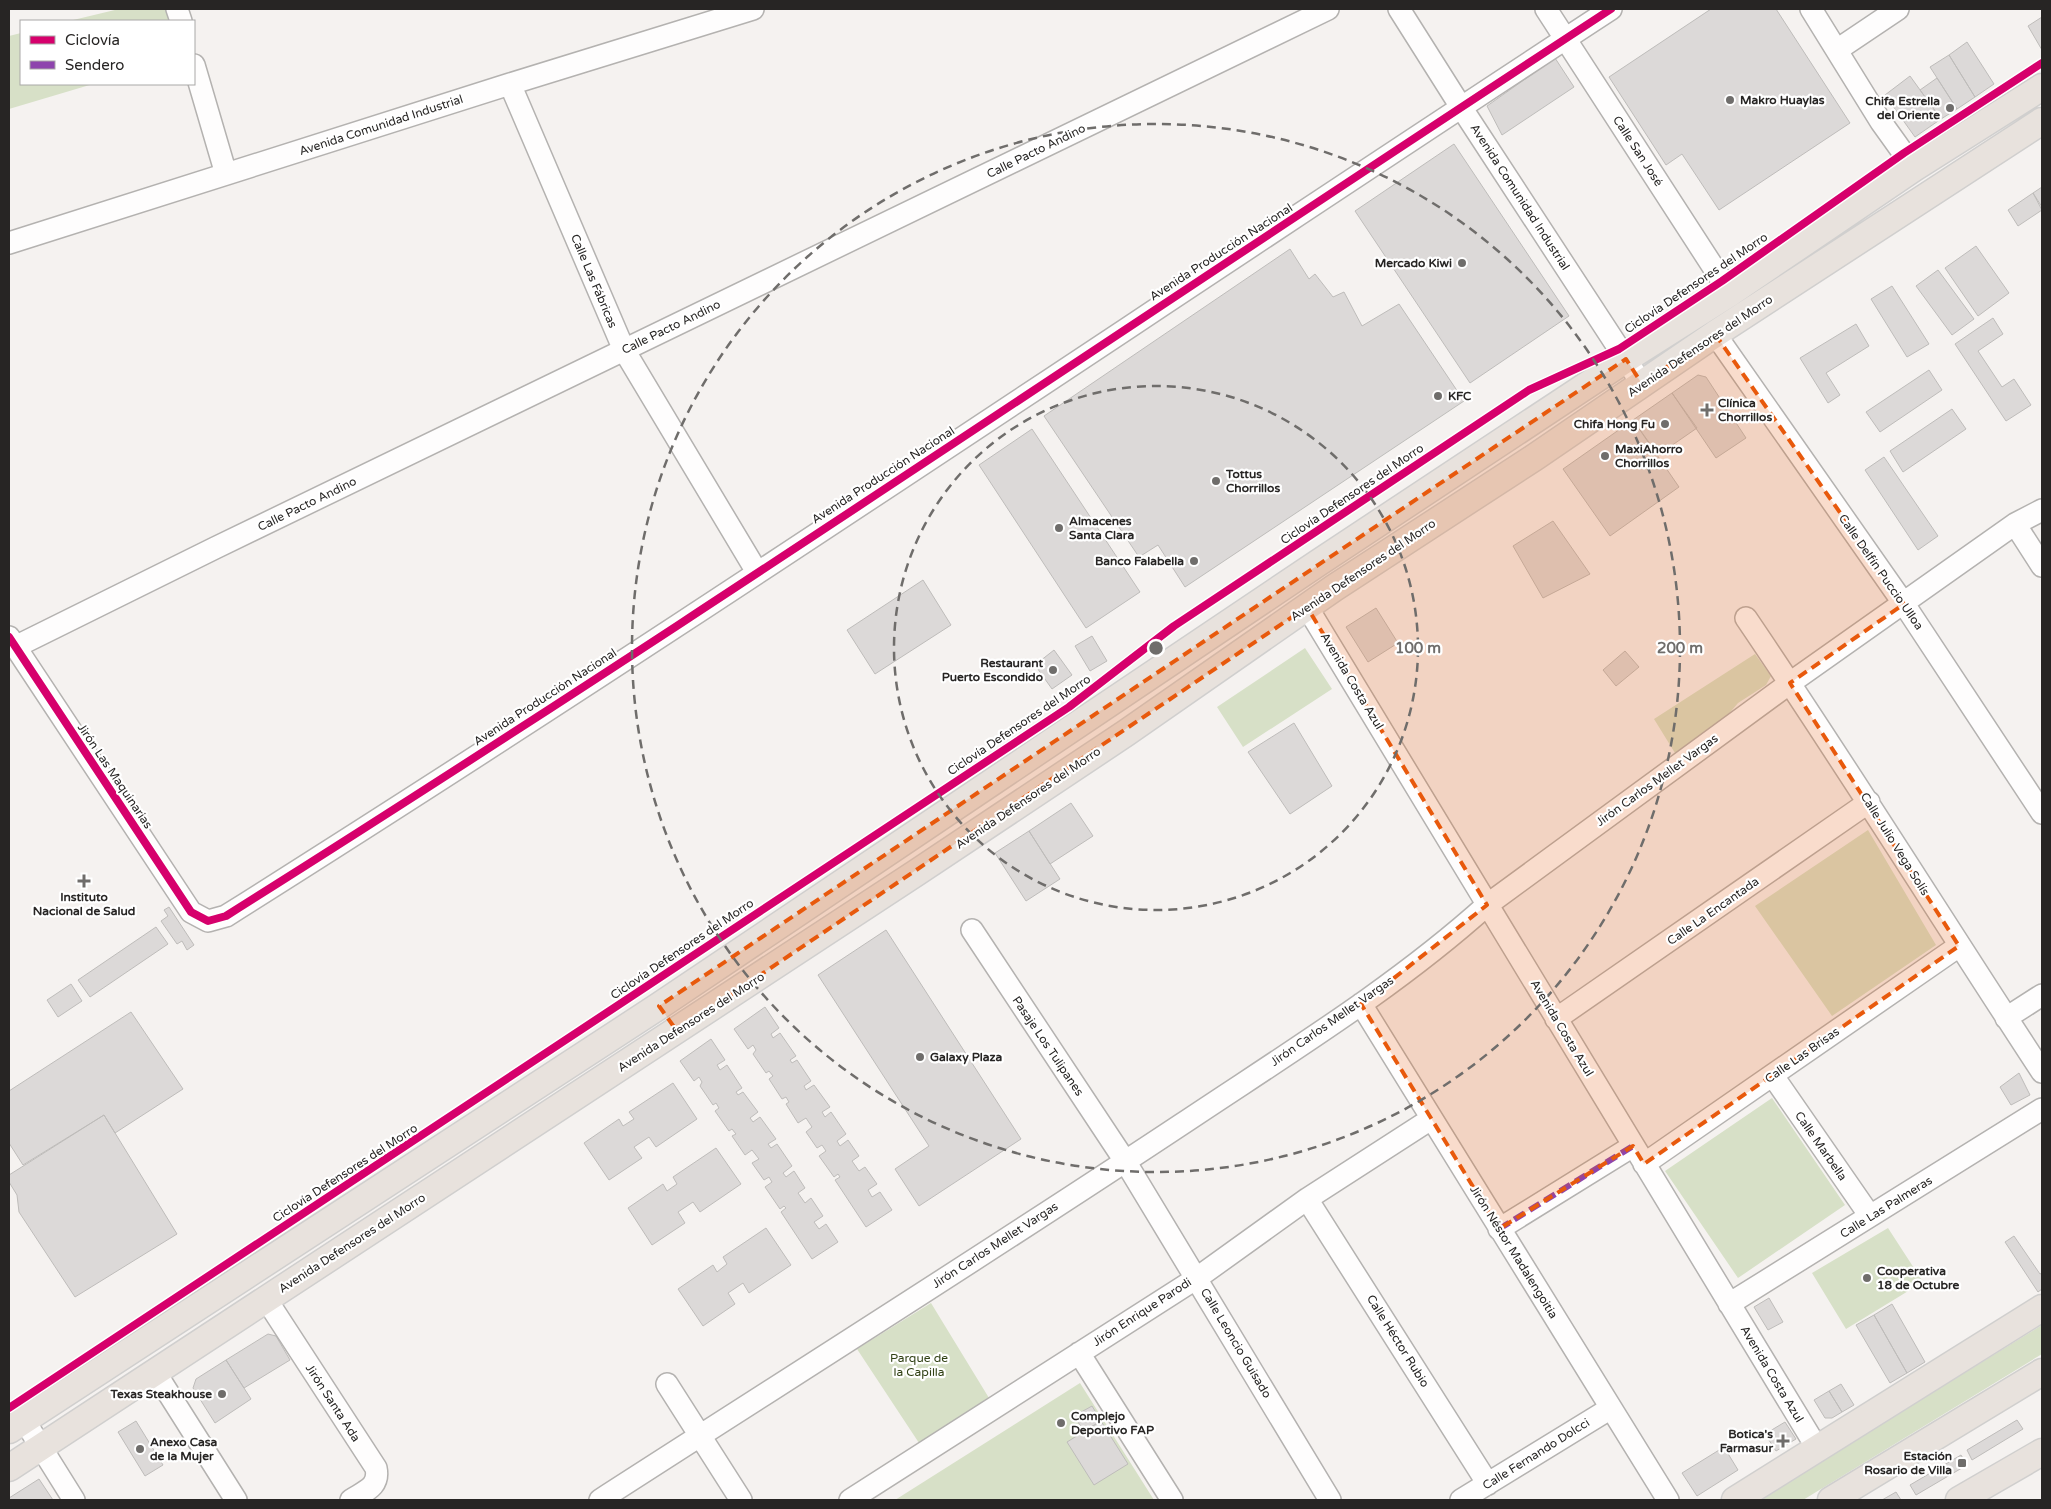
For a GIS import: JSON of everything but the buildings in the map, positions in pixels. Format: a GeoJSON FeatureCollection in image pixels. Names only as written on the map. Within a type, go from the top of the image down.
{"type":"FeatureCollection","features":[{"type":"Feature","properties":{"kind":"main road"},"geometry":{"type":"LineString","coordinates":[[16,1425],[659,1006],[1318,563],[1626,359],[1730,293],[1914,168],[2042,87]]}},
{"type":"Feature","properties":{"kind":"main road","name":"Avenida Defensores del Morro"},"geometry":{"type":"LineString","coordinates":[[9,1468],[677,1031],[1101,749],[1306,607],[1535,457],[1715,334],[2042,121]]}},
{"type":"Feature","properties":{"kind":"main road"},"geometry":{"type":"LineString","coordinates":[[659,1006],[677,1031]]}},
{"type":"Feature","properties":{"kind":"main road"},"geometry":{"type":"LineString","coordinates":[[1735,1500],[2042,1308]]}},
{"type":"Feature","properties":{"kind":"main road"},"geometry":{"type":"LineString","coordinates":[[1831,1500],[2042,1372]]}},
{"type":"Feature","properties":{"kind":"main road"},"geometry":{"type":"LineString","coordinates":[[1960,1500],[2042,1452]]}},
{"type":"Feature","properties":{"kind":"street","name":"Avenida Comunidad Industrial"},"geometry":{"type":"LineString","coordinates":[[9,243],[510,84],[754,9]]}},
{"type":"Feature","properties":{"kind":"street","name":"Calle Pacto Andino"},"geometry":{"type":"LineString","coordinates":[[12,642],[624,350],[1328,9]]}},
{"type":"Feature","properties":{"kind":"street","name":"Avenida Comunidad Industrial"},"geometry":{"type":"LineString","coordinates":[[1400,9],[1461,108],[1642,384]]}},
{"type":"Feature","properties":{"kind":"street","name":"Calle San José"},"geometry":{"type":"LineString","coordinates":[[1546,9],[1730,293]]}},
{"type":"Feature","properties":{"kind":"street","name":"Avenida Producción Nacional"},"geometry":{"type":"LineString","coordinates":[[208,921],[226,916],[366,828],[1611,9]]}},
{"type":"Feature","properties":{"kind":"street"},"geometry":{"type":"LineString","coordinates":[[1811,9],[1881,122],[1914,168]]}},
{"type":"Feature","properties":{"kind":"street"},"geometry":{"type":"LineString","coordinates":[[1837,50],[1898,9]]}},
{"type":"Feature","properties":{"kind":"street"},"geometry":{"type":"LineString","coordinates":[[195,68],[226,174]]}},
{"type":"Feature","properties":{"kind":"street","name":"Calle Las Fábricas"},"geometry":{"type":"LineString","coordinates":[[510,84],[624,350],[757,572]]}},
{"type":"Feature","properties":{"kind":"street","name":"Calle Delfín Puccio Ulloa"},"geometry":{"type":"LineString","coordinates":[[1715,334],[1904,604],[2042,813]]}},
{"type":"Feature","properties":{"kind":"street","name":"Jirón Carlos Mellet Vargas"},"geometry":{"type":"LineString","coordinates":[[600,1500],[1125,1161],[1361,1004],[1468,922],[1487,905],[1790,683],[2015,524],[2042,510]]}},
{"type":"Feature","properties":{"kind":"street"},"geometry":{"type":"LineString","coordinates":[[2015,524],[2042,566]]}},
{"type":"Feature","properties":{"kind":"street","name":"Avenida Costa Azul"},"geometry":{"type":"LineString","coordinates":[[1306,607],[1817,1448]]}},
{"type":"Feature","properties":{"kind":"street","name":"Calle Julio Vega Solís"},"geometry":{"type":"LineString","coordinates":[[1746,618],[1869,802],[1959,946],[2042,1072]]}},
{"type":"Feature","properties":{"kind":"street","name":"Jirón Las Maquinarias"},"geometry":{"type":"LineString","coordinates":[[12,642],[191,912],[208,921]]}},
{"type":"Feature","properties":{"kind":"street","name":"Calle La Encantada"},"geometry":{"type":"LineString","coordinates":[[1556,1019],[1869,802]]}},
{"type":"Feature","properties":{"kind":"street","name":"Pasaje Los Tulipanes"},"geometry":{"type":"LineString","coordinates":[[972,930],[1125,1161]]}},
{"type":"Feature","properties":{"kind":"street","name":"Calle Las Brisas"},"geometry":{"type":"LineString","coordinates":[[1644,1164],[1959,946]]}},
{"type":"Feature","properties":{"kind":"street"},"geometry":{"type":"LineString","coordinates":[[2006,1018],[2042,995]]}},
{"type":"Feature","properties":{"kind":"street","name":"Jirón Néstor Madalengoitia"},"geometry":{"type":"LineString","coordinates":[[1361,1004],[1668,1500]]}},
{"type":"Feature","properties":{"kind":"street","name":"Calle Marbella"},"geometry":{"type":"LineString","coordinates":[[1772,1076],[1870,1216]]}},
{"type":"Feature","properties":{"kind":"street","name":"Calle Las Palmeras"},"geometry":{"type":"LineString","coordinates":[[1729,1304],[2042,1109]]}},
{"type":"Feature","properties":{"kind":"street","name":"Jirón Enrique Parodi"},"geometry":{"type":"LineString","coordinates":[[850,1500],[1196,1278],[1307,1199],[1431,1119]]}},
{"type":"Feature","properties":{"kind":"street"},"geometry":{"type":"LineString","coordinates":[[1499,1228],[1633,1146]]}},
{"type":"Feature","properties":{"kind":"street","name":"Calle Leoncio Guisado"},"geometry":{"type":"LineString","coordinates":[[1125,1161],[1330,1500]]}},
{"type":"Feature","properties":{"kind":"street","name":"Calle Héctor Rubio"},"geometry":{"type":"LineString","coordinates":[[1307,1199],[1488,1484]]}},
{"type":"Feature","properties":{"kind":"street","name":"Jirón Santa Ada"},"geometry":{"type":"LineString","coordinates":[[266,1299],[376,1468],[378,1477],[374,1485],[351,1500]]}},
{"type":"Feature","properties":{"kind":"street"},"geometry":{"type":"LineString","coordinates":[[1080,1353],[1172,1500]]}},
{"type":"Feature","properties":{"kind":"street"},"geometry":{"type":"LineString","coordinates":[[155,1372],[236,1500]]}},
{"type":"Feature","properties":{"kind":"street"},"geometry":{"type":"LineString","coordinates":[[667,1384],[741,1500]]}},
{"type":"Feature","properties":{"kind":"street","name":"Calle Fernando Dolcci"},"geometry":{"type":"LineString","coordinates":[[1461,1500],[1611,1408]]}},
{"type":"Feature","properties":{"kind":"street"},"geometry":{"type":"LineString","coordinates":[[16,1425],[41,1447],[74,1500]]}},
{"type":"Feature","properties":{"kind":"highlighted area"},"geometry":{"type":"Polygon","coordinates":[[[1715,334],[1904,604],[1790,683],[1959,946],[1644,1164],[1633,1146],[1499,1229],[1361,1004],[1487,905],[1307,607],[677,1031],[659,1006],[1626,359],[1642,384],[1715,334]]]}},
{"type":"Feature","properties":{"kind":"green space"},"geometry":{"type":"Polygon","coordinates":[[[119,9],[170,9],[172,20],[73,20],[119,9]]]}},
{"type":"Feature","properties":{"kind":"green space"},"geometry":{"type":"Polygon","coordinates":[[[20,33],[20,85],[90,85],[9,109],[9,36],[20,33]]]}},
{"type":"Feature","properties":{"kind":"green space"},"geometry":{"type":"Polygon","coordinates":[[[1305,648],[1332,689],[1243,747],[1217,707],[1305,648]]]}},
{"type":"Feature","properties":{"kind":"green space"},"geometry":{"type":"Polygon","coordinates":[[[1755,654],[1771,676],[1766,685],[1738,703],[1727,716],[1675,753],[1654,719],[1755,654]]]}},
{"type":"Feature","properties":{"kind":"green space"},"geometry":{"type":"Polygon","coordinates":[[[1868,830],[1936,945],[1832,1016],[1755,906],[1868,830]]]}},
{"type":"Feature","properties":{"kind":"green space"},"geometry":{"type":"Polygon","coordinates":[[[1772,1098],[1845,1205],[1738,1278],[1665,1171],[1772,1098]]]}},
{"type":"Feature","properties":{"kind":"green space","name":"Cooperativa 18 de Octubre"},"geometry":{"type":"Polygon","coordinates":[[[1888,1228],[1923,1282],[1846,1329],[1812,1273],[1888,1228]]]}},
{"type":"Feature","properties":{"kind":"green space","name":"Parque de la Capilla"},"geometry":{"type":"Polygon","coordinates":[[[931,1303],[989,1398],[919,1443],[857,1349],[931,1303]]]}},
{"type":"Feature","properties":{"kind":"green space"},"geometry":{"type":"Polygon","coordinates":[[[2042,1325],[2042,1354],[1803,1500],[1758,1500],[2042,1325]]]}},
{"type":"Feature","properties":{"kind":"green space","name":"Complejo Deportivo FAP"},"geometry":{"type":"Polygon","coordinates":[[[1080,1383],[1154,1500],[895,1500],[1080,1383]]]}},
{"type":"Feature","properties":{"kind":"marked path"},"geometry":{"type":"LineString","coordinates":[[1499,1229],[1633,1146]]}},
{"type":"Feature","properties":{"kind":"cycle path"},"geometry":{"type":"LineString","coordinates":[[9,637],[191,912],[208,921],[226,916],[574,693],[1611,9]]}},
{"type":"Feature","properties":{"kind":"cycle path","name":"Ciclovía Defensores del Morro"},"geometry":{"type":"LineString","coordinates":[[9,1408],[1069,707],[1174,626],[1529,390],[1619,349],[1722,281],[1904,153],[2042,63]]}},
{"type":"Feature","properties":{"kind":"place","name":"Makro Huaylas"},"geometry":{"type":"Point","coordinates":[1730,100]}},
{"type":"Feature","properties":{"kind":"place","name":"Chifa Estrella del Oriente"},"geometry":{"type":"Point","coordinates":[1950,108]}},
{"type":"Feature","properties":{"kind":"place","name":"Mercado Kiwi"},"geometry":{"type":"Point","coordinates":[1462,263]}},
{"type":"Feature","properties":{"kind":"place","name":"KFC"},"geometry":{"type":"Point","coordinates":[1438,396]}},
{"type":"Feature","properties":{"kind":"place","name":"Clínica Chorrillos"},"geometry":{"type":"Point","coordinates":[1707,410]}},
{"type":"Feature","properties":{"kind":"place","name":"Chifa Hong Fu"},"geometry":{"type":"Point","coordinates":[1665,424]}},
{"type":"Feature","properties":{"kind":"place","name":"MaxiAhorro Chorrillos"},"geometry":{"type":"Point","coordinates":[1605,456]}},
{"type":"Feature","properties":{"kind":"place","name":"Tottus Chorrillos"},"geometry":{"type":"Point","coordinates":[1216,481]}},
{"type":"Feature","properties":{"kind":"place","name":"Almacenes Santa Clara"},"geometry":{"type":"Point","coordinates":[1059,528]}},
{"type":"Feature","properties":{"kind":"place","name":"Banco Falabella"},"geometry":{"type":"Point","coordinates":[1194,561]}},
{"type":"Feature","properties":{"kind":"place","name":"Restaurant Puerto Escondido"},"geometry":{"type":"Point","coordinates":[1053,670]}},
{"type":"Feature","properties":{"kind":"place","name":"Instituto Nacional de Salud"},"geometry":{"type":"Point","coordinates":[84,881]}},
{"type":"Feature","properties":{"kind":"place","name":"Galaxy Plaza"},"geometry":{"type":"Point","coordinates":[920,1057]}},
{"type":"Feature","properties":{"kind":"place","name":"Cooperativa 18 de Octubre"},"geometry":{"type":"Point","coordinates":[1867,1278]}},
{"type":"Feature","properties":{"kind":"place","name":"Texas Steakhouse"},"geometry":{"type":"Point","coordinates":[222,1394]}},
{"type":"Feature","properties":{"kind":"place","name":"Complejo Deportivo FAP"},"geometry":{"type":"Point","coordinates":[1061,1423]}},
{"type":"Feature","properties":{"kind":"place","name":"Botica's Farmasur"},"geometry":{"type":"Point","coordinates":[1783,1441]}},
{"type":"Feature","properties":{"kind":"place","name":"Anexo Casa de la Mujer"},"geometry":{"type":"Point","coordinates":[140,1449]}},
{"type":"Feature","properties":{"kind":"place","name":"Estación Rosario de Villa"},"geometry":{"type":"Point","coordinates":[1962,1463]}}]}
